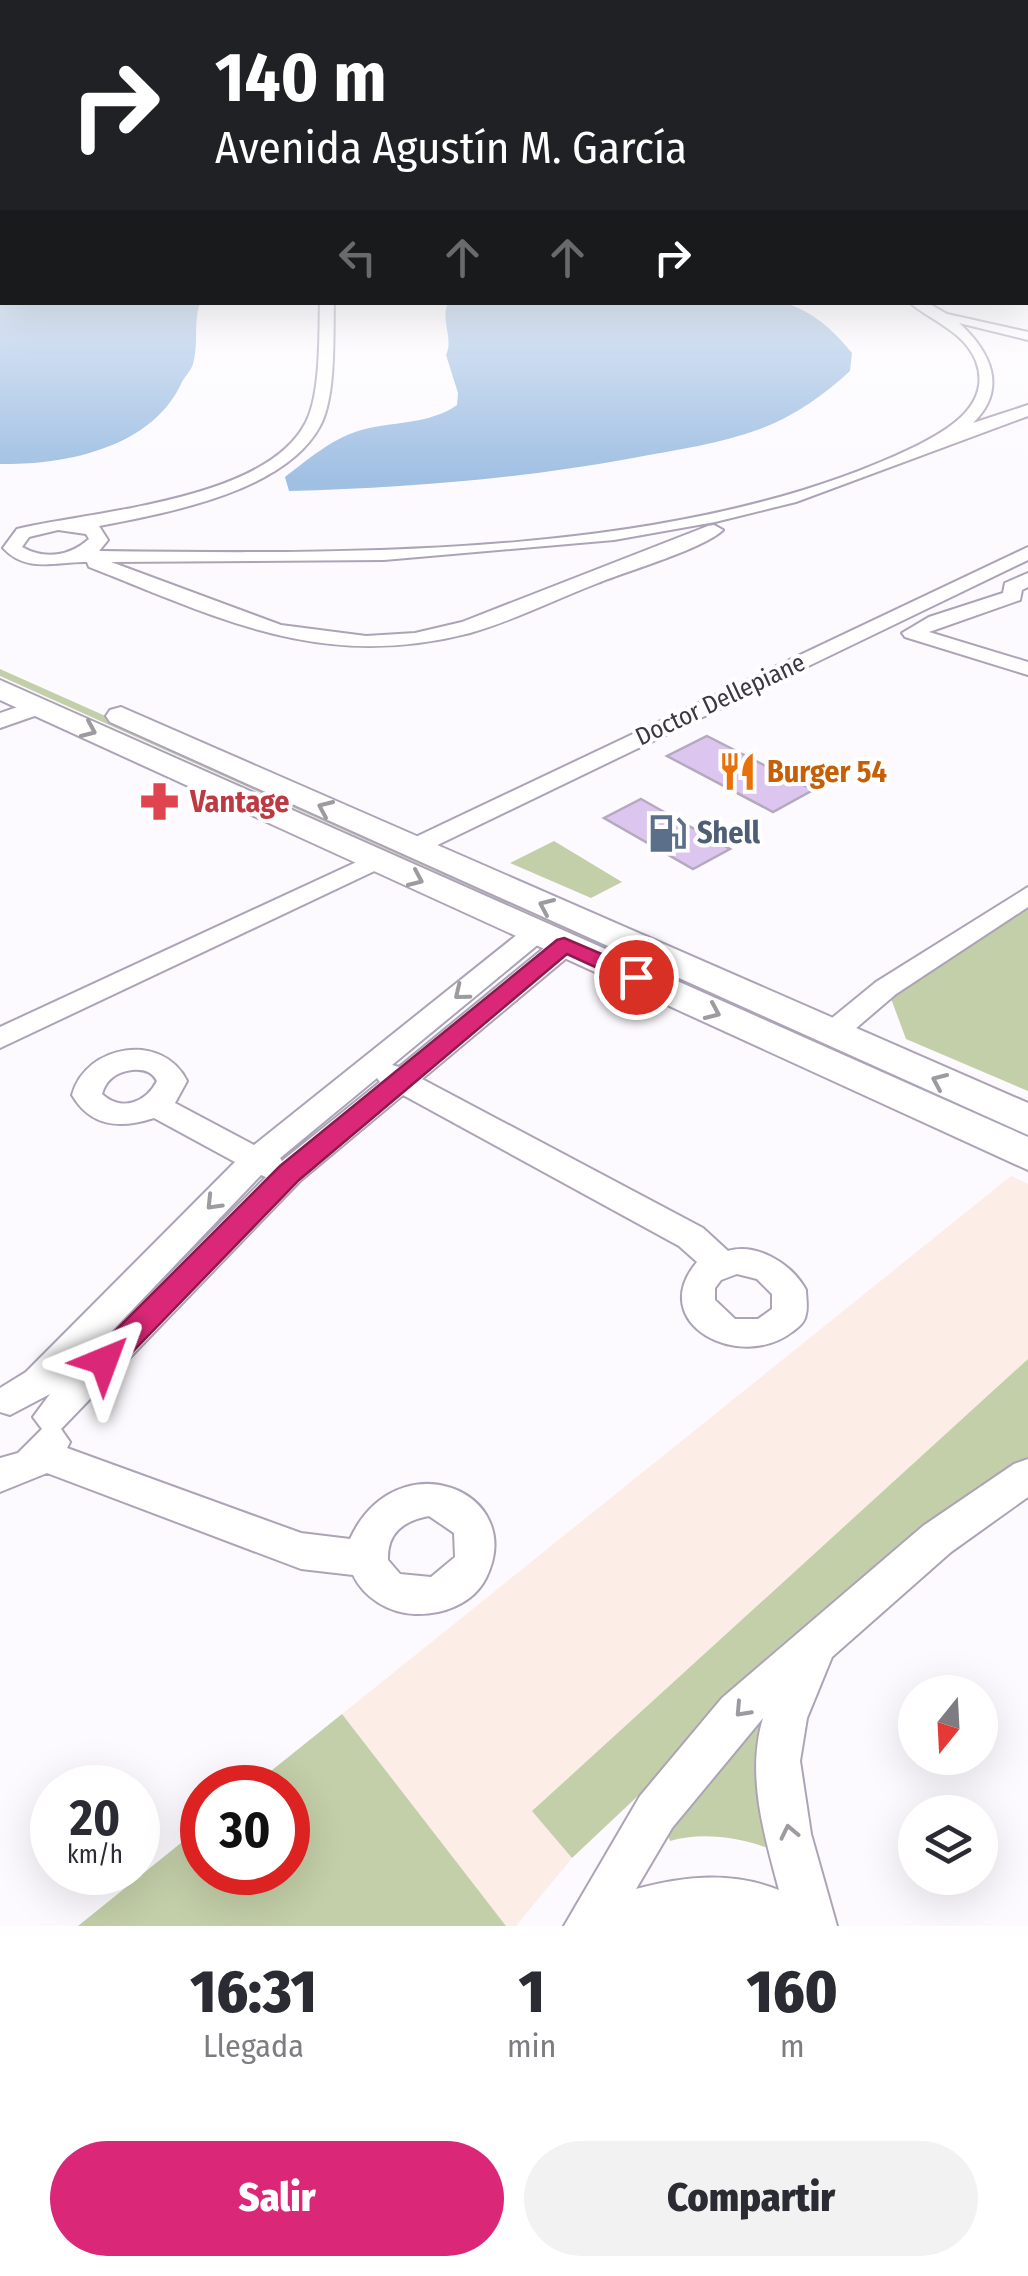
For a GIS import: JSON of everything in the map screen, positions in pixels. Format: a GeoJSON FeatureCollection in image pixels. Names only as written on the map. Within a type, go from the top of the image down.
{"type":"FeatureCollection","features":[{"type":"Feature","properties":{"kind":"main road"},"geometry":{"type":"LineString","coordinates":[[0,662],[1028,1120]]}},
{"type":"Feature","properties":{"kind":"main road"},"geometry":{"type":"LineString","coordinates":[[0,690],[1028,1155]]}},
{"type":"Feature","properties":{"kind":"street"},"geometry":{"type":"LineString","coordinates":[[0,539],[136,514],[188,500],[251,475],[290,451],[314,422],[326,305]]}},
{"type":"Feature","properties":{"kind":"street"},"geometry":{"type":"LineString","coordinates":[[921,305],[964,331],[988,370],[988,381],[976,410],[948,437]]}},
{"type":"Feature","properties":{"kind":"street"},"geometry":{"type":"LineString","coordinates":[[936,312],[1028,336]]}},
{"type":"Feature","properties":{"kind":"street"},"geometry":{"type":"LineString","coordinates":[[964,331],[993,328]]}},
{"type":"Feature","properties":{"kind":"street"},"geometry":{"type":"LineString","coordinates":[[976,410],[992,417],[1009,417]]}},
{"type":"Feature","properties":{"kind":"street"},"geometry":{"type":"LineString","coordinates":[[76,556],[300,638],[362,645],[428,639],[887,465],[948,437],[1028,410]]}},
{"type":"Feature","properties":{"kind":"street"},"geometry":{"type":"LineString","coordinates":[[0,556],[47,560],[76,556],[421,552],[545,542],[659,526],[813,491]]}},
{"type":"Feature","properties":{"kind":"street"},"geometry":{"type":"LineString","coordinates":[[69,525],[98,534],[95,546],[76,556]]}},
{"type":"Feature","properties":{"kind":"street"},"geometry":{"type":"LineString","coordinates":[[659,526],[682,536],[681,543]]}},
{"type":"Feature","properties":{"kind":"street"},"geometry":{"type":"LineString","coordinates":[[0,530],[30,531]]}},
{"type":"Feature","properties":{"kind":"street"},"geometry":{"type":"LineString","coordinates":[[21,556],[12,548],[30,531]]}},
{"type":"Feature","properties":{"kind":"street","name":"Doctor Dellepiane"},"geometry":{"type":"LineString","coordinates":[[414,846],[1028,553]]}},
{"type":"Feature","properties":{"kind":"street"},"geometry":{"type":"LineString","coordinates":[[126,574],[128,563],[152,557]]}},
{"type":"Feature","properties":{"kind":"street"},"geometry":{"type":"LineString","coordinates":[[1028,579],[1012,587],[1021,601],[963,611],[912,633],[1028,669]]}},
{"type":"Feature","properties":{"kind":"street"},"geometry":{"type":"LineString","coordinates":[[0,721],[38,707]]}},
{"type":"Feature","properties":{"kind":"street"},"geometry":{"type":"LineString","coordinates":[[0,1038],[376,861]]}},
{"type":"Feature","properties":{"kind":"street"},"geometry":{"type":"LineString","coordinates":[[832,1034],[886,988],[1028,895]]}},
{"type":"Feature","properties":{"kind":"street"},"geometry":{"type":"LineString","coordinates":[[5,1401],[38,1383],[255,1160],[371,1065],[551,938]]}},
{"type":"Feature","properties":{"kind":"street"},"geometry":{"type":"LineString","coordinates":[[0,1475],[16,1472],[289,1173],[401,1081],[551,938]]}},
{"type":"Feature","properties":{"kind":"street"},"geometry":{"type":"LineString","coordinates":[[371,1065],[692,1237],[721,1264]]}},
{"type":"Feature","properties":{"kind":"street"},"geometry":{"type":"LineString","coordinates":[[155,1106],[255,1160],[289,1173]]}},
{"type":"Feature","properties":{"kind":"street"},"geometry":{"type":"LineString","coordinates":[[5,1401],[36,1402],[47,1436],[301,1552],[368,1559]]}},
{"type":"Feature","properties":{"kind":"street"},"geometry":{"type":"LineString","coordinates":[[588,1926],[656,1812],[738,1713],[937,1539],[1028,1476]]}},
{"type":"Feature","properties":{"kind":"street"},"geometry":{"type":"LineString","coordinates":[[811,1926],[782,1801],[778,1745],[788,1709],[816,1647]]}},
{"type":"Feature","properties":{"kind":"street"},"geometry":{"type":"LineString","coordinates":[[598,1926],[650,1908],[692,1901],[749,1903],[811,1926]]}},
{"type":"Feature","properties":{"kind":"shaded area"},"geometry":{"type":"Polygon","coordinates":[[[1011,1176],[1028,1184],[1028,1359],[533,1810],[572,1858],[516,1926],[506,1926],[342,1714],[1011,1176]]]}},
{"type":"Feature","properties":{"kind":"green space"},"geometry":{"type":"Polygon","coordinates":[[[0,669],[1028,1127],[1028,1137],[0,676],[0,669]]]}},
{"type":"Feature","properties":{"kind":"green space"},"geometry":{"type":"Polygon","coordinates":[[[554,841],[622,882],[591,898],[510,863],[554,841]]]}},
{"type":"Feature","properties":{"kind":"green space"},"geometry":{"type":"Polygon","coordinates":[[[1028,906],[1028,1091],[906,1039],[890,996],[1028,906]]]}},
{"type":"Feature","properties":{"kind":"green space"},"geometry":{"type":"Polygon","coordinates":[[[1028,1359],[1028,1457],[973,1492],[812,1632],[572,1858],[532,1811],[1028,1359]]]}},
{"type":"Feature","properties":{"kind":"green space"},"geometry":{"type":"Polygon","coordinates":[[[342,1714],[506,1926],[78,1926],[116,1895],[160,1895],[160,1860],[180,1844],[180,1895],[310,1895],[310,1765],[278,1765],[342,1714]]]}},
{"type":"Feature","properties":{"kind":"green space"},"geometry":{"type":"Polygon","coordinates":[[[767,1720],[776,1851],[723,1837],[670,1841],[667,1833],[745,1737],[767,1720]]]}},
{"type":"Feature","properties":{"kind":"water"},"geometry":{"type":"Polygon","coordinates":[[[0,305],[200,305],[192,367],[167,406],[149,424],[128,438],[78,456],[0,464],[0,305]]]}},
{"type":"Feature","properties":{"kind":"water"},"geometry":{"type":"Polygon","coordinates":[[[447,305],[790,305],[814,317],[838,337],[852,353],[850,371],[819,397],[784,418],[760,429],[697,446],[504,477],[289,491],[285,477],[339,439],[358,431],[434,416],[457,405],[458,393],[446,355],[447,305]]]}},
{"type":"Feature","properties":{"kind":"building","name":"Burger 54"},"geometry":{"type":"Polygon","coordinates":[[[707,736],[813,790],[773,812],[667,756],[707,736]]]}},
{"type":"Feature","properties":{"kind":"building","name":"Shell"},"geometry":{"type":"Polygon","coordinates":[[[641,799],[730,849],[693,869],[604,818],[641,799]]]}},
{"type":"Feature","properties":{"kind":"place","name":"Burger 54"},"geometry":{"type":"Point","coordinates":[737,772]}},
{"type":"Feature","properties":{"kind":"place","name":"Vantage"},"geometry":{"type":"Point","coordinates":[160,802]}},
{"type":"Feature","properties":{"kind":"place","name":"Shell"},"geometry":{"type":"Point","coordinates":[667,833]}},
{"type":"Feature","properties":{"kind":"route"},"geometry":{"type":"LineString","coordinates":[[104,1361],[289,1173],[564,945],[636,977]]}}]}
